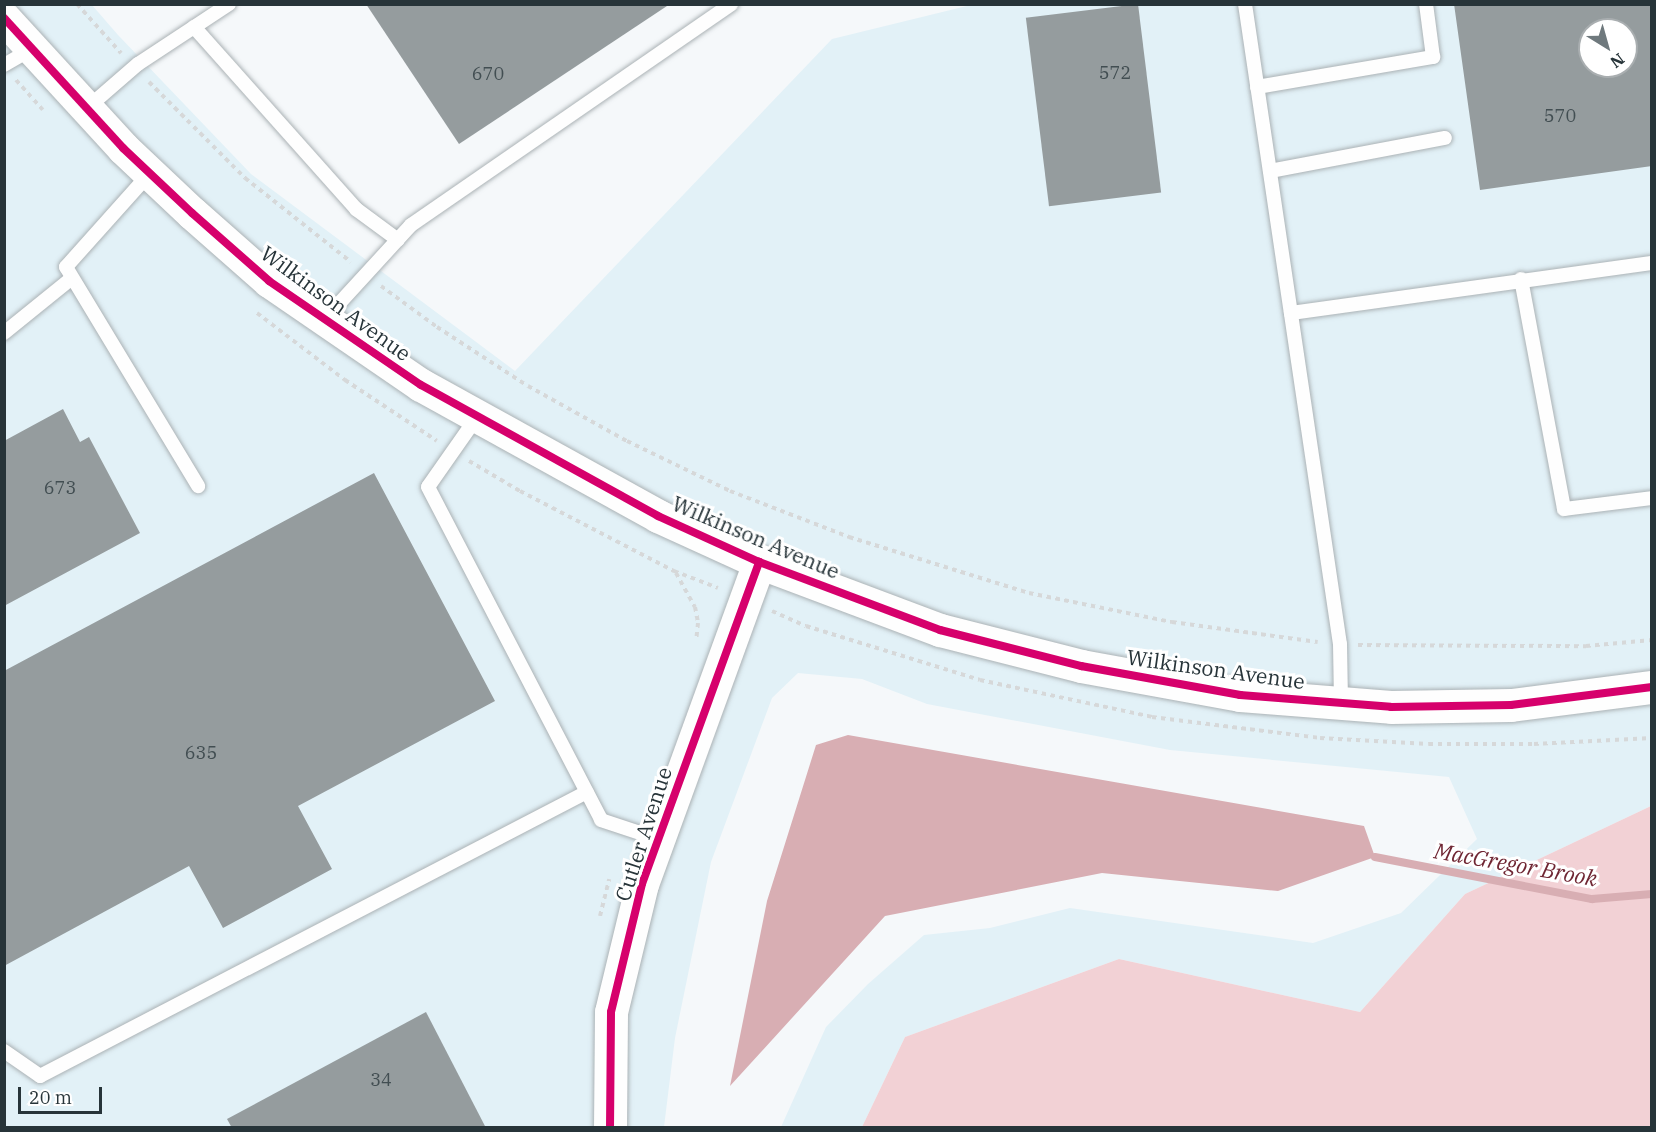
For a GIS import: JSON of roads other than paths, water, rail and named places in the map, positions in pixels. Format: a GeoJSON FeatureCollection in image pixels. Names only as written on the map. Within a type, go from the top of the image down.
{"type":"FeatureCollection","features":[{"type":"Feature","properties":{"kind":"street","name":"Wilkinson Avenue"},"geometry":{"type":"LineString","coordinates":[[4,18],[18,57],[86,109],[150,173],[269,281],[421,385],[658,516],[759,562],[940,630],[1081,666],[1240,695],[1390,707],[1511,705],[1652,687]]}},
{"type":"Feature","properties":{"kind":"street","name":"Cutler Avenue"},"geometry":{"type":"LineString","coordinates":[[610,1128],[611,1012],[642,884],[759,562]]}},
{"type":"Feature","properties":{"kind":"lane"},"geometry":{"type":"LineString","coordinates":[[86,109],[135,67],[229,4]]}},
{"type":"Feature","properties":{"kind":"lane"},"geometry":{"type":"LineString","coordinates":[[324,320],[411,225],[731,4]]}},
{"type":"Feature","properties":{"kind":"lane"},"geometry":{"type":"LineString","coordinates":[[1245,4],[1340,644],[1341,703]]}},
{"type":"Feature","properties":{"kind":"lane"},"geometry":{"type":"LineString","coordinates":[[1257,87],[1433,57],[1426,4]]}},
{"type":"Feature","properties":{"kind":"lane"},"geometry":{"type":"LineString","coordinates":[[194,27],[357,209],[398,240]]}},
{"type":"Feature","properties":{"kind":"lane"},"geometry":{"type":"LineString","coordinates":[[1270,171],[1445,138]]}},
{"type":"Feature","properties":{"kind":"lane"},"geometry":{"type":"LineString","coordinates":[[150,173],[66,267],[198,486]]}},
{"type":"Feature","properties":{"kind":"lane"},"geometry":{"type":"LineString","coordinates":[[1291,313],[1652,262]]}},
{"type":"Feature","properties":{"kind":"lane"},"geometry":{"type":"LineString","coordinates":[[4,333],[72,278]]}},
{"type":"Feature","properties":{"kind":"lane"},"geometry":{"type":"LineString","coordinates":[[1521,279],[1564,509],[1652,498]]}},
{"type":"Feature","properties":{"kind":"lane"},"geometry":{"type":"LineString","coordinates":[[477,417],[428,487],[601,820],[658,839]]}},
{"type":"Feature","properties":{"kind":"lane"},"geometry":{"type":"LineString","coordinates":[[4,1051],[40,1076],[586,792]]}},
{"type":"Feature","properties":{"kind":"waterway","name":"MacGregor Brook"},"geometry":{"type":"LineString","coordinates":[[1375,857],[1592,899],[1652,894]]}}]}
